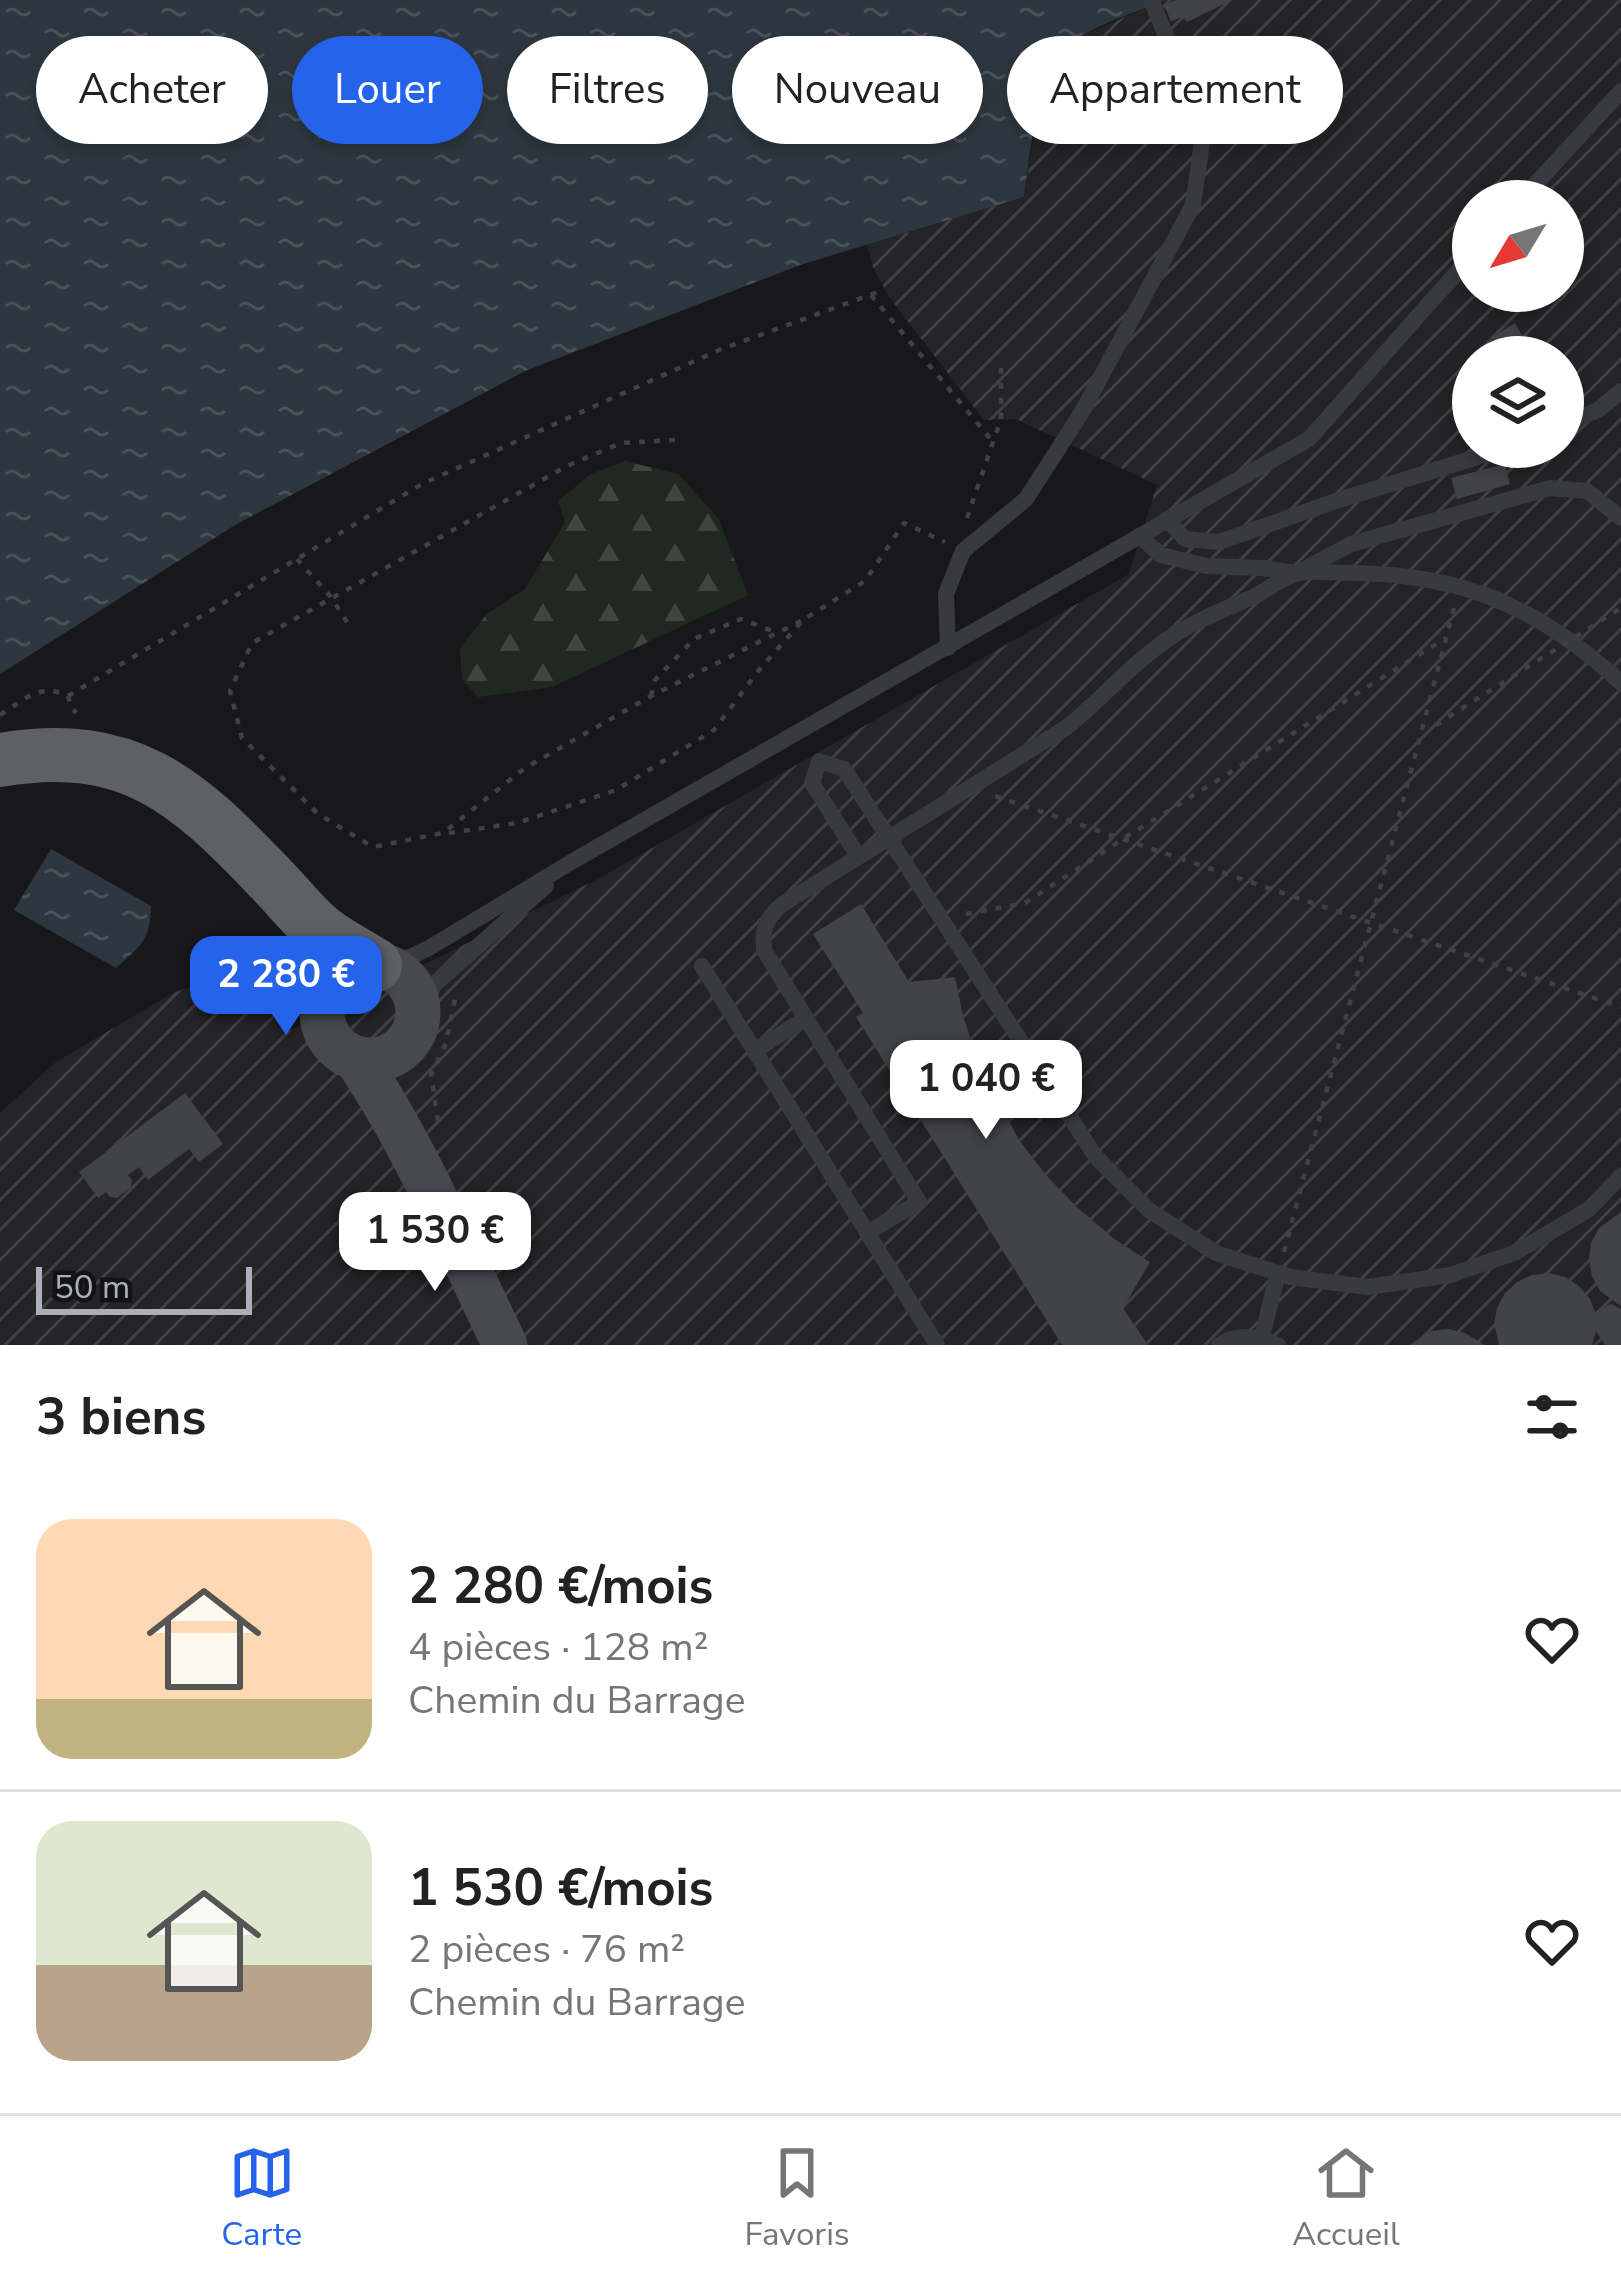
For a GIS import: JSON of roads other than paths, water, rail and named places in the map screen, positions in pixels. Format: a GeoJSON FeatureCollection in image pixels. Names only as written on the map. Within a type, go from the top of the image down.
{"type":"FeatureCollection","features":[{"type":"Feature","properties":{"kind":"highway"},"geometry":{"type":"LineString","coordinates":[[0,760],[48,753],[99,758],[125,764],[169,785],[235,840],[322,932],[375,965]]}},
{"type":"Feature","properties":{"kind":"main road"},"geometry":{"type":"LineString","coordinates":[[439,1208],[413,1111],[416,998],[389,968],[361,965],[337,978],[323,1002],[325,1030],[332,1042],[356,1058],[382,1097],[505,1345]]}},
{"type":"Feature","properties":{"kind":"main road"},"geometry":{"type":"LineString","coordinates":[[356,1058],[381,1059],[393,1054],[415,1024]]}},
{"type":"Feature","properties":{"kind":"lane"},"geometry":{"type":"LineString","coordinates":[[948,648],[946,594],[963,551],[1026,499],[1082,412],[1193,205],[1202,142],[1151,0]]}},
{"type":"Feature","properties":{"kind":"lane"},"geometry":{"type":"LineString","coordinates":[[1539,180],[1621,91]]}},
{"type":"Feature","properties":{"kind":"lane"},"geometry":{"type":"LineString","coordinates":[[375,965],[429,948],[1309,439],[1452,278]]}},
{"type":"Feature","properties":{"kind":"lane"},"geometry":{"type":"LineString","coordinates":[[1584,416],[1621,391]]}},
{"type":"Feature","properties":{"kind":"lane"},"geometry":{"type":"LineString","coordinates":[[1167,519],[1185,539],[1219,542],[1452,465]]}},
{"type":"Feature","properties":{"kind":"lane"},"geometry":{"type":"LineString","coordinates":[[868,1233],[920,1202],[764,950],[768,916],[1067,727],[1130,667],[1169,638],[1213,611],[1254,596],[1351,544],[1550,488],[1587,491],[1621,518]]}},
{"type":"Feature","properties":{"kind":"lane"},"geometry":{"type":"LineString","coordinates":[[1139,536],[1161,555],[1206,566],[1388,574],[1460,585],[1521,609],[1586,650],[1621,683]]}},
{"type":"Feature","properties":{"kind":"lane"},"geometry":{"type":"LineString","coordinates":[[801,732],[819,761],[844,769],[1096,1157],[1150,1211],[1216,1253],[1290,1277],[1368,1287],[1450,1275],[1514,1253],[1588,1210],[1621,1176]]}},
{"type":"Feature","properties":{"kind":"lane"},"geometry":{"type":"LineString","coordinates":[[819,761],[812,783],[858,856]]}},
{"type":"Feature","properties":{"kind":"lane"},"geometry":{"type":"LineString","coordinates":[[415,1024],[435,984],[573,861]]}},
{"type":"Feature","properties":{"kind":"lane"},"geometry":{"type":"LineString","coordinates":[[702,966],[937,1345]]}},
{"type":"Feature","properties":{"kind":"lane"},"geometry":{"type":"LineString","coordinates":[[754,1051],[806,1018]]}},
{"type":"Feature","properties":{"kind":"lane"},"geometry":{"type":"LineString","coordinates":[[1219,1345],[1228,1338],[1270,1341],[1278,1273]]}},
{"type":"Feature","properties":{"kind":"water"},"geometry":{"type":"Polygon","coordinates":[[[0,0],[1165,0],[1081,36],[1007,36],[1007,144],[1032,144],[1024,197],[800,265],[525,371],[235,525],[0,674],[0,0]]]}},
{"type":"Feature","properties":{"kind":"water"},"geometry":{"type":"Polygon","coordinates":[[[51,849],[151,906],[143,942],[116,968],[14,910],[51,849]]]}}]}
